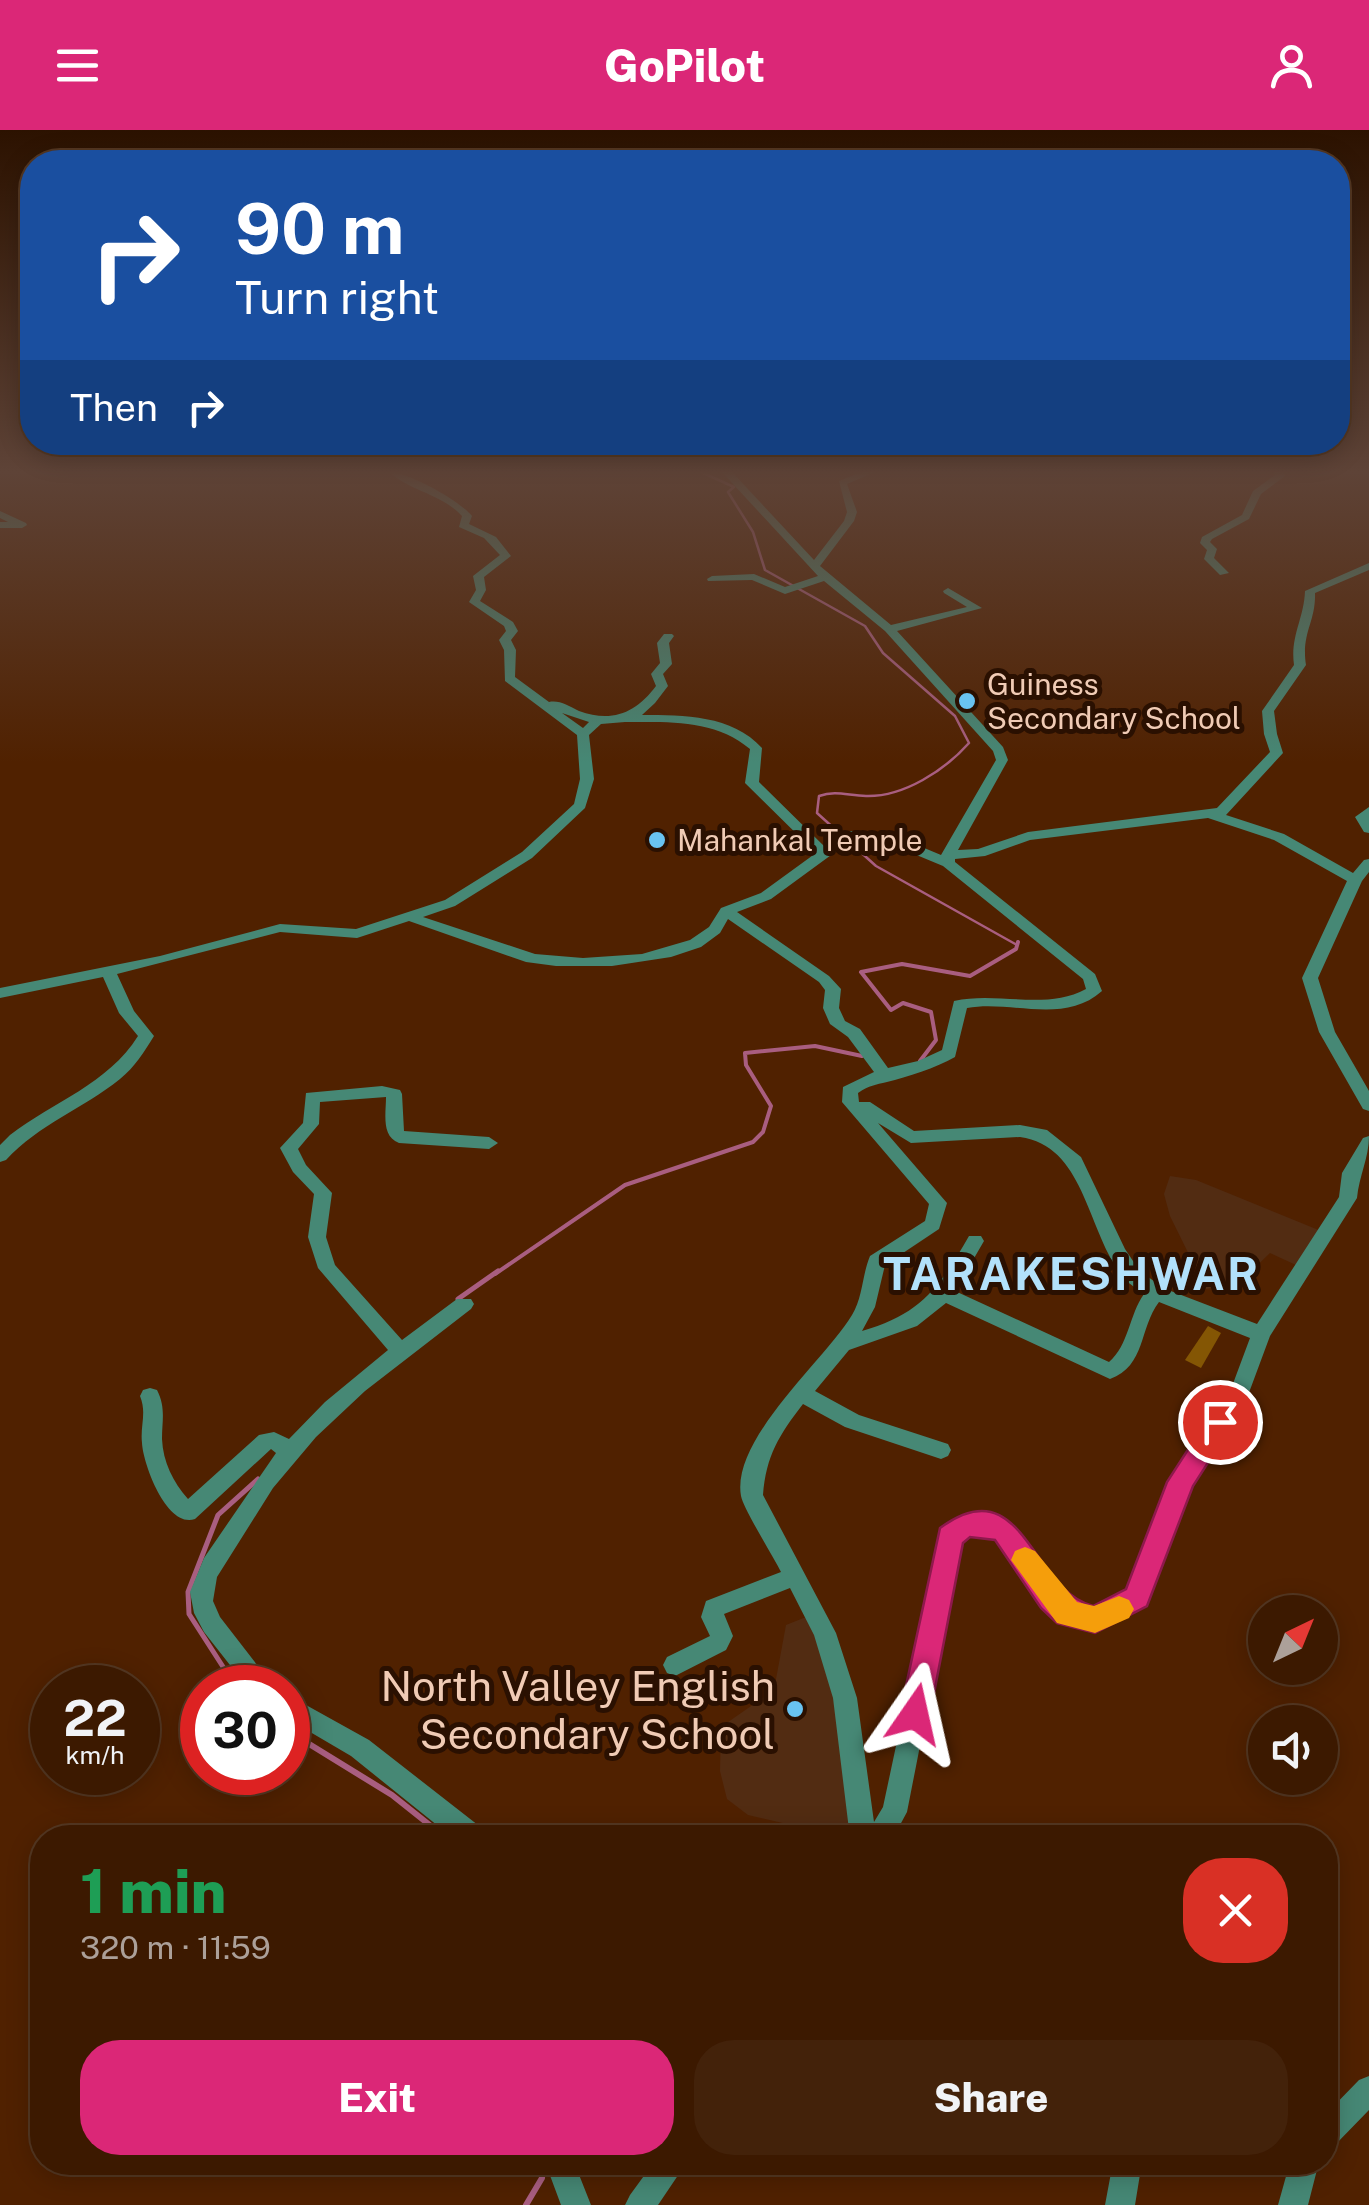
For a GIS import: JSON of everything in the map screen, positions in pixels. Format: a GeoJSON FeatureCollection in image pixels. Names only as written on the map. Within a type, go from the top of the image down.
{"type":"FeatureCollection","features":[{"type":"Feature","properties":{"kind":"street"},"geometry":{"type":"LineString","coordinates":[[5,992],[280,928],[358,934],[450,903],[527,855],[580,806],[587,779],[582,734],[509,678],[510,650],[505,640],[512,631],[509,624],[474,602],[481,590],[478,576],[488,569]]}},
{"type":"Feature","properties":{"kind":"street"},"geometry":{"type":"LineString","coordinates":[[817,569],[889,629],[992,741],[1002,760],[948,859]]}},
{"type":"Feature","properties":{"kind":"street"},"geometry":{"type":"LineString","coordinates":[[1220,569],[1224,573]]}},
{"type":"Feature","properties":{"kind":"street"},"geometry":{"type":"LineString","coordinates":[[948,859],[1058,832],[1210,814],[1234,800],[1242,785],[1277,753],[1268,710],[1272,695],[1300,665],[1297,644],[1310,608],[1310,591],[1362,569]]}},
{"type":"Feature","properties":{"kind":"street"},"geometry":{"type":"LineString","coordinates":[[712,578],[754,577],[785,591],[828,576]]}},
{"type":"Feature","properties":{"kind":"street"},"geometry":{"type":"LineString","coordinates":[[1346,576],[1369,585]]}},
{"type":"Feature","properties":{"kind":"street"},"geometry":{"type":"LineString","coordinates":[[889,629],[976,608],[948,590]]}},
{"type":"Feature","properties":{"kind":"street"},"geometry":{"type":"LineString","coordinates":[[626,718],[648,708],[662,686],[657,674],[666,664],[662,642],[668,636]]}},
{"type":"Feature","properties":{"kind":"street"},"geometry":{"type":"LineString","coordinates":[[536,688],[546,700],[595,723]]}},
{"type":"Feature","properties":{"kind":"street"},"geometry":{"type":"LineString","coordinates":[[582,734],[595,723],[626,718],[694,722],[743,734],[756,748],[752,783],[823,853]]}},
{"type":"Feature","properties":{"kind":"street"},"geometry":{"type":"LineString","coordinates":[[1369,811],[1362,817],[1369,829]]}},
{"type":"Feature","properties":{"kind":"street"},"geometry":{"type":"LineString","coordinates":[[1210,814],[1279,837],[1355,880]]}},
{"type":"Feature","properties":{"kind":"street"},"geometry":{"type":"LineString","coordinates":[[726,912],[766,896],[843,837],[893,840],[948,859],[1090,977],[1094,992],[1078,1003],[1044,1008],[983,998],[960,1004],[949,1053],[930,1067],[880,1069],[849,1091],[850,1102],[938,1203],[933,1224],[877,1261],[865,1310],[843,1344],[774,1428],[751,1472],[752,1496],[825,1633],[845,1698],[862,1825]]}},
{"type":"Feature","properties":{"kind":"street"},"geometry":{"type":"LineString","coordinates":[[1369,863],[1355,880],[1310,978],[1326,1032],[1369,1105]]}},
{"type":"Feature","properties":{"kind":"street"},"geometry":{"type":"LineString","coordinates":[[412,917],[430,928],[460,932],[532,959],[624,963],[692,946],[723,922],[726,912]]}},
{"type":"Feature","properties":{"kind":"street"},"geometry":{"type":"LineString","coordinates":[[726,912],[824,979],[832,989],[831,1008],[838,1024],[854,1033],[880,1069]]}},
{"type":"Feature","properties":{"kind":"street"},"geometry":{"type":"LineString","coordinates":[[0,1156],[13,1138],[103,1085],[140,1050],[146,1036],[127,1013],[108,970]]}},
{"type":"Feature","properties":{"kind":"street"},"geometry":{"type":"LineString","coordinates":[[401,1352],[327,1268],[317,1238],[323,1192],[289,1151],[312,1124],[312,1097],[389,1091],[394,1094],[395,1132],[400,1138],[490,1143]]}},
{"type":"Feature","properties":{"kind":"street"},"geometry":{"type":"LineString","coordinates":[[850,1102],[868,1108],[911,1137],[1020,1131],[1042,1134],[1076,1160],[1124,1263],[1156,1293],[1261,1334]]}},
{"type":"Feature","properties":{"kind":"street"},"geometry":{"type":"LineString","coordinates":[[886,1825],[895,1812],[950,1537],[964,1526],[986,1523],[1005,1532],[1052,1598],[1068,1613],[1095,1620],[1137,1597],[1180,1482],[1240,1392],[1261,1334],[1348,1198],[1351,1172],[1369,1142]]}},
{"type":"Feature","properties":{"kind":"street"},"geometry":{"type":"LineString","coordinates":[[843,1344],[906,1326],[946,1295],[975,1241]]}},
{"type":"Feature","properties":{"kind":"street"},"geometry":{"type":"LineString","coordinates":[[946,1295],[1110,1371],[1120,1366],[1133,1347],[1144,1303],[1156,1293]]}},
{"type":"Feature","properties":{"kind":"street"},"geometry":{"type":"LineString","coordinates":[[245,1665],[213,1623],[201,1589],[266,1482],[283,1446],[464,1304]]}},
{"type":"Feature","properties":{"kind":"street"},"geometry":{"type":"LineString","coordinates":[[802,1394],[852,1421],[941,1450]]}},
{"type":"Feature","properties":{"kind":"street"},"geometry":{"type":"LineString","coordinates":[[150,1396],[158,1411],[152,1443],[167,1493],[188,1513],[262,1444],[283,1446]]}},
{"type":"Feature","properties":{"kind":"street"},"geometry":{"type":"LineString","coordinates":[[676,1665],[718,1643],[722,1636],[712,1618],[714,1608],[795,1576]]}},
{"type":"Feature","properties":{"kind":"street"},"geometry":{"type":"LineString","coordinates":[[310,1719],[360,1748],[458,1825]]}},
{"type":"Feature","properties":{"kind":"street"},"geometry":{"type":"LineString","coordinates":[[1338,2122],[1369,2090]]}},
{"type":"Feature","properties":{"kind":"street"},"geometry":{"type":"LineString","coordinates":[[564,2175],[576,2205]]}},
{"type":"Feature","properties":{"kind":"street"},"geometry":{"type":"LineString","coordinates":[[640,2205],[663,2175]]}},
{"type":"Feature","properties":{"kind":"street"},"geometry":{"type":"LineString","coordinates":[[1120,2205],[1126,2175]]}},
{"type":"Feature","properties":{"kind":"street"},"geometry":{"type":"LineString","coordinates":[[1292,2205],[1301,2175]]}},
{"type":"Feature","properties":{"kind":"shaded area"},"geometry":{"type":"Polygon","coordinates":[[[1170,1176],[1196,1180],[1321,1231],[1296,1265],[1270,1253],[1240,1282],[1206,1289],[1170,1216],[1164,1194],[1170,1176]]]}},
{"type":"Feature","properties":{"kind":"shaded area","name":"North Valley English Secondary School"},"geometry":{"type":"Polygon","coordinates":[[[816,1613],[859,1825],[792,1825],[748,1815],[727,1799],[720,1771],[721,1727],[774,1690],[786,1625],[816,1613]]]}},
{"type":"Feature","properties":{"kind":"building"},"geometry":{"type":"Polygon","coordinates":[[[1208,1326],[1221,1333],[1201,1368],[1185,1360],[1208,1326]]]}},
{"type":"Feature","properties":{"kind":"waterway"},"geometry":{"type":"LineString","coordinates":[[765,569],[865,626],[883,653],[955,716],[969,743],[936,772],[909,787],[880,795],[825,794],[819,796],[817,813],[876,866],[1017,945]]}},
{"type":"Feature","properties":{"kind":"waterway"},"geometry":{"type":"LineString","coordinates":[[920,1061],[936,1040],[931,1012],[903,1003],[891,1010],[861,972],[902,964],[970,976],[1016,949],[1018,942]]}},
{"type":"Feature","properties":{"kind":"waterway"},"geometry":{"type":"LineString","coordinates":[[495,1274],[625,1185],[753,1142],[763,1132],[771,1106],[746,1065],[745,1053],[815,1046],[862,1056]]}},
{"type":"Feature","properties":{"kind":"waterway"},"geometry":{"type":"LineString","coordinates":[[458,1299],[498,1271]]}},
{"type":"Feature","properties":{"kind":"waterway"},"geometry":{"type":"LineString","coordinates":[[222,1665],[189,1614],[188,1592],[218,1515],[258,1479]]}},
{"type":"Feature","properties":{"kind":"waterway"},"geometry":{"type":"LineString","coordinates":[[310,1745],[392,1795],[430,1825]]}},
{"type":"Feature","properties":{"kind":"waterway"},"geometry":{"type":"LineString","coordinates":[[526,2205],[542,2175]]}},
{"type":"Feature","properties":{"kind":"slow traffic"},"geometry":{"type":"LineString","coordinates":[[1025,1560],[1068,1613],[1095,1620],[1119,1609]]}},
{"type":"Feature","properties":{"kind":"place","name":"Guiness Secondary School"},"geometry":{"type":"Point","coordinates":[967,701]}},
{"type":"Feature","properties":{"kind":"place","name":"Mahankal Temple"},"geometry":{"type":"Point","coordinates":[657,840]}},
{"type":"Feature","properties":{"kind":"place","name":"North Valley English Secondary School"},"geometry":{"type":"Point","coordinates":[795,1709]}},
{"type":"Feature","properties":{"kind":"district","name":"TARAKESHWAR"},"geometry":{"type":"Point","coordinates":[1072,1273]}},
{"type":"Feature","properties":{"kind":"route"},"geometry":{"type":"LineString","coordinates":[[915,1714],[950,1537],[964,1526],[986,1523],[1005,1532],[1052,1598],[1068,1613],[1095,1620],[1137,1597],[1180,1482],[1220,1422]]}}]}
